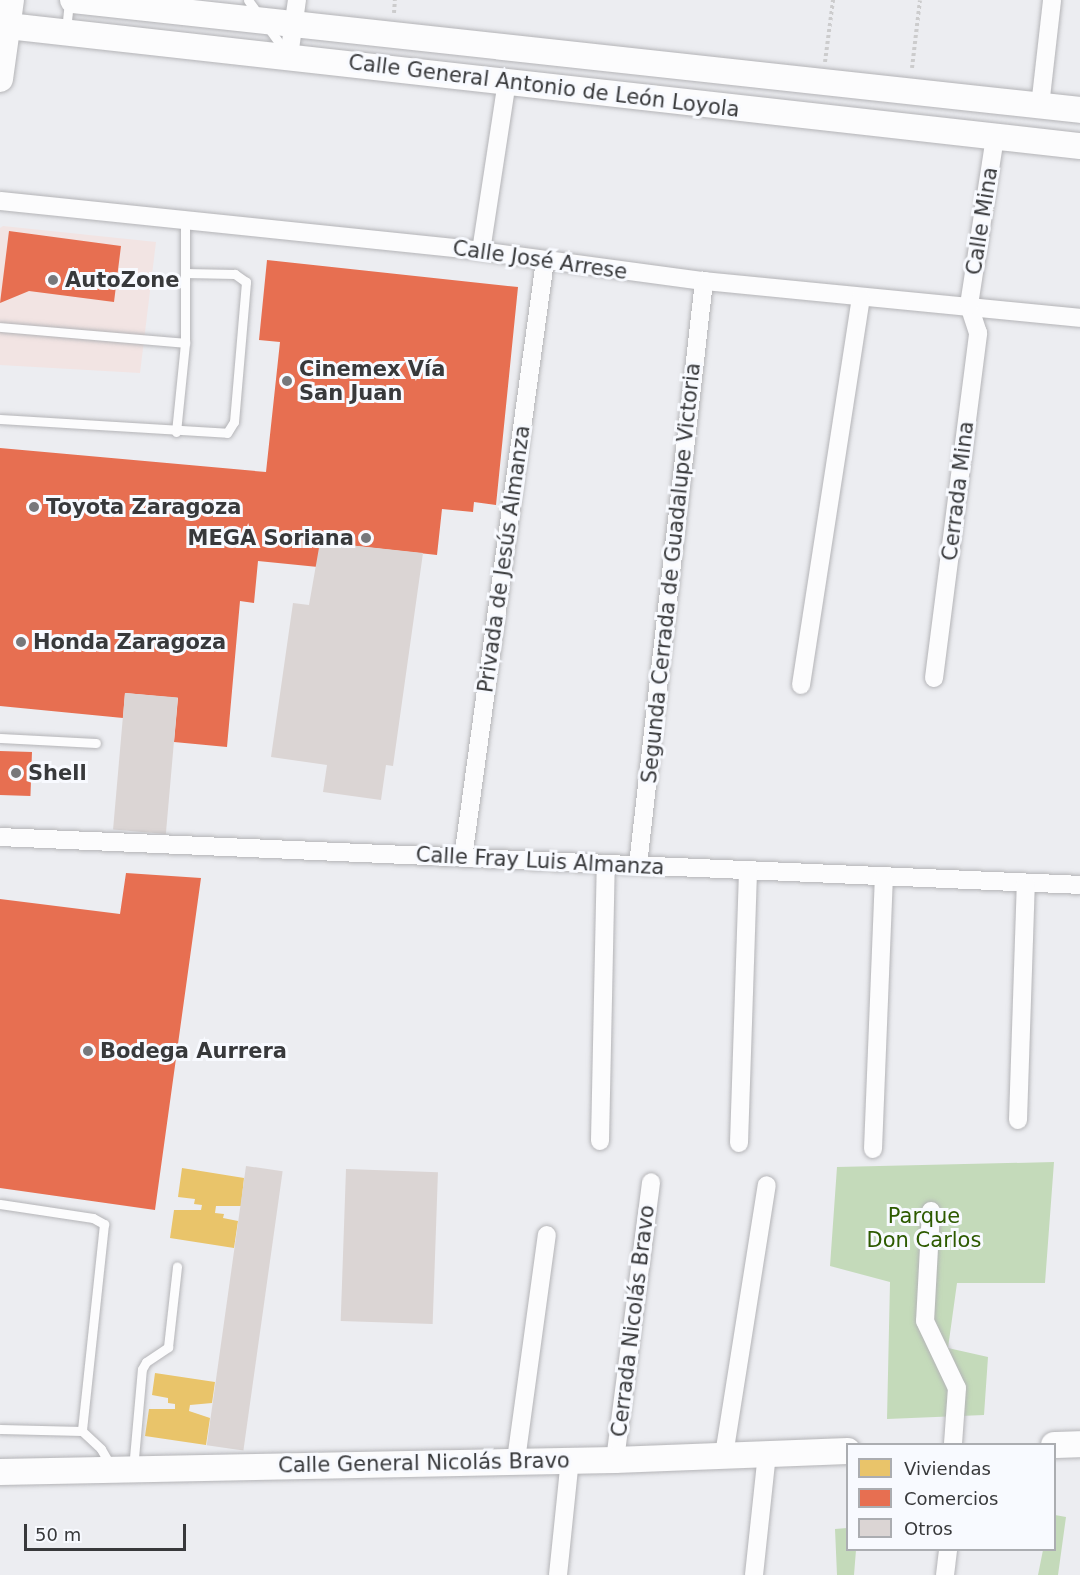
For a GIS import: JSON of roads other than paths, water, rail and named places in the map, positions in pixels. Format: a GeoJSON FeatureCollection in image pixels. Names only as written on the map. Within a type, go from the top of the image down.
{"type":"FeatureCollection","features":[{"type":"Feature","properties":{"kind":"street"},"geometry":{"type":"LineString","coordinates":[[0,79],[11,0]]}},
{"type":"Feature","properties":{"kind":"street","name":"Calle General Antonio de León Loyola"},"geometry":{"type":"LineString","coordinates":[[71,0],[252,5],[823,83],[1080,110]]}},
{"type":"Feature","properties":{"kind":"street"},"geometry":{"type":"LineString","coordinates":[[1040,106],[1052,0]]}},
{"type":"Feature","properties":{"kind":"street"},"geometry":{"type":"LineString","coordinates":[[289,56],[296,12]]}},
{"type":"Feature","properties":{"kind":"street","name":"Calle General Antonio de León Loyola"},"geometry":{"type":"LineString","coordinates":[[8,26],[1080,146]]}},
{"type":"Feature","properties":{"kind":"street"},"geometry":{"type":"LineString","coordinates":[[482,251],[507,82]]}},
{"type":"Feature","properties":{"kind":"street","name":"Calle Mina"},"geometry":{"type":"LineString","coordinates":[[969,305],[995,136]]}},
{"type":"Feature","properties":{"kind":"street","name":"Calle José Arrese"},"geometry":{"type":"LineString","coordinates":[[0,201],[482,251],[704,281],[861,298],[969,305],[1080,318]]}},
{"type":"Feature","properties":{"kind":"street","name":"Privada de Jesús Almanza"},"geometry":{"type":"LineString","coordinates":[[463,858],[545,261]]}},
{"type":"Feature","properties":{"kind":"street","name":"Segunda Cerrada de Guadalupe Victoria"},"geometry":{"type":"LineString","coordinates":[[638,866],[704,281]]}},
{"type":"Feature","properties":{"kind":"street"},"geometry":{"type":"LineString","coordinates":[[801,685],[861,298]]}},
{"type":"Feature","properties":{"kind":"street","name":"Cerrada Mina"},"geometry":{"type":"LineString","coordinates":[[934,678],[978,333],[969,305]]}},
{"type":"Feature","properties":{"kind":"street","name":"Calle Fray Luis Almanza"},"geometry":{"type":"LineString","coordinates":[[0,837],[1080,885]]}},
{"type":"Feature","properties":{"kind":"street"},"geometry":{"type":"LineString","coordinates":[[600,1141],[606,864]]}},
{"type":"Feature","properties":{"kind":"street"},"geometry":{"type":"LineString","coordinates":[[739,1143],[748,871]]}},
{"type":"Feature","properties":{"kind":"street"},"geometry":{"type":"LineString","coordinates":[[873,1149],[884,877]]}},
{"type":"Feature","properties":{"kind":"street"},"geometry":{"type":"LineString","coordinates":[[1018,1120],[1026,883]]}},
{"type":"Feature","properties":{"kind":"street","name":"Cerrada Nicolás Bravo"},"geometry":{"type":"LineString","coordinates":[[615,1460],[651,1182]]}},
{"type":"Feature","properties":{"kind":"street"},"geometry":{"type":"LineString","coordinates":[[724,1455],[767,1185]]}},
{"type":"Feature","properties":{"kind":"street"},"geometry":{"type":"LineString","coordinates":[[931,1211],[925,1322],[957,1388],[953,1443]]}},
{"type":"Feature","properties":{"kind":"street"},"geometry":{"type":"LineString","coordinates":[[516,1460],[547,1235]]}},
{"type":"Feature","properties":{"kind":"street"},"geometry":{"type":"LineString","coordinates":[[1056,1444],[1080,1444]]}},
{"type":"Feature","properties":{"kind":"street","name":"Calle General Nicolás Bravo"},"geometry":{"type":"LineString","coordinates":[[0,1472],[123,1471],[516,1460],[615,1460],[846,1451]]}},
{"type":"Feature","properties":{"kind":"street"},"geometry":{"type":"LineString","coordinates":[[754,1575],[766,1453]]}},
{"type":"Feature","properties":{"kind":"street"},"geometry":{"type":"LineString","coordinates":[[558,1575],[570,1459]]}},
{"type":"Feature","properties":{"kind":"street"},"geometry":{"type":"LineString","coordinates":[[945,1575],[948,1551]]}},
{"type":"Feature","properties":{"kind":"lane"},"geometry":{"type":"LineString","coordinates":[[65,32],[71,0]]}},
{"type":"Feature","properties":{"kind":"lane"},"geometry":{"type":"LineString","coordinates":[[252,5],[289,56]]}},
{"type":"Feature","properties":{"kind":"lane"},"geometry":{"type":"LineString","coordinates":[[176,432],[185,343],[185,219]]}},
{"type":"Feature","properties":{"kind":"lane"},"geometry":{"type":"LineString","coordinates":[[0,419],[220,434],[232,428],[246,282],[235,274],[185,273]]}},
{"type":"Feature","properties":{"kind":"lane"},"geometry":{"type":"LineString","coordinates":[[0,327],[185,343]]}},
{"type":"Feature","properties":{"kind":"lane"},"geometry":{"type":"LineString","coordinates":[[0,738],[96,743]]}},
{"type":"Feature","properties":{"kind":"lane"},"geometry":{"type":"LineString","coordinates":[[0,1204],[93,1218],[104,1224],[82,1431]]}},
{"type":"Feature","properties":{"kind":"lane"},"geometry":{"type":"LineString","coordinates":[[123,1471],[142,1369],[146,1362],[168,1347],[177,1267]]}},
{"type":"Feature","properties":{"kind":"lane"},"geometry":{"type":"LineString","coordinates":[[0,1429],[82,1431],[123,1471]]}},
{"type":"Feature","properties":{"kind":"place","name":"AutoZone"},"geometry":{"type":"Point","coordinates":[53,280]}},
{"type":"Feature","properties":{"kind":"place","name":"Cinemex Vía San Juan"},"geometry":{"type":"Point","coordinates":[287,381]}},
{"type":"Feature","properties":{"kind":"place","name":"Toyota Zaragoza"},"geometry":{"type":"Point","coordinates":[34,507]}},
{"type":"Feature","properties":{"kind":"place","name":"MEGA Soriana"},"geometry":{"type":"Point","coordinates":[366,538]}},
{"type":"Feature","properties":{"kind":"place","name":"Honda Zaragoza"},"geometry":{"type":"Point","coordinates":[21,642]}},
{"type":"Feature","properties":{"kind":"place","name":"Shell"},"geometry":{"type":"Point","coordinates":[16,773]}},
{"type":"Feature","properties":{"kind":"place","name":"Bodega Aurrera"},"geometry":{"type":"Point","coordinates":[88,1051]}},
{"type":"Feature","properties":{"kind":"park label","name":"Parque Don Carlos"},"geometry":{"type":"Point","coordinates":[924,1228]}}]}
